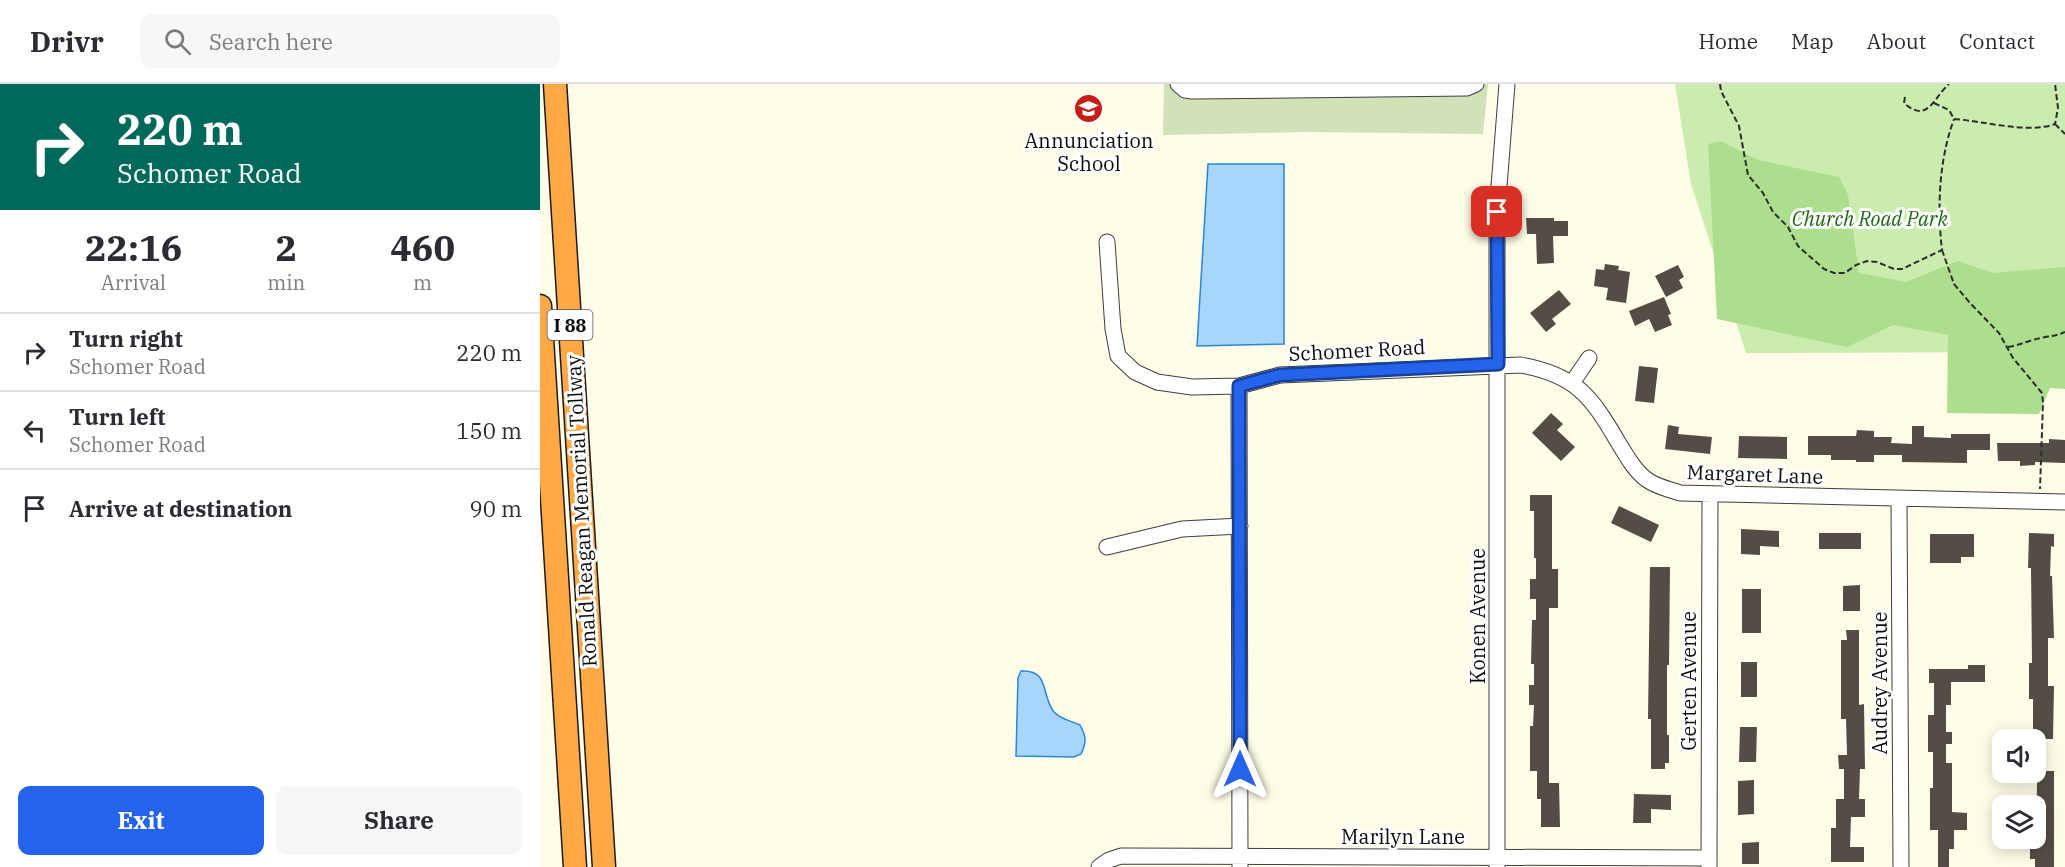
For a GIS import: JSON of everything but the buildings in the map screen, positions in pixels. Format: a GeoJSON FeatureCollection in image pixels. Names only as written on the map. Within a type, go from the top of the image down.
{"type":"FeatureCollection","features":[{"type":"Feature","properties":{"kind":"highway","name":"Ronald Reagan Memorial Tollway"},"geometry":{"type":"LineString","coordinates":[[555,84],[604,867]]}},
{"type":"Feature","properties":{"kind":"highway","name":"Ronald Reagan Memorial Tollway"},"geometry":{"type":"LineString","coordinates":[[540,306],[575,867]]}},
{"type":"Feature","properties":{"kind":"street"},"geometry":{"type":"LineString","coordinates":[[1178,84],[1185,90],[1192,91],[1283,87],[1467,88],[1476,84]]}},
{"type":"Feature","properties":{"kind":"street"},"geometry":{"type":"LineString","coordinates":[[1498,364],[1497,212],[1507,84]]}},
{"type":"Feature","properties":{"kind":"street","name":"Schomer Road"},"geometry":{"type":"LineString","coordinates":[[1107,242],[1113,329],[1118,356],[1135,372],[1157,382],[1192,387],[1239,386],[1280,375],[1498,364]]}},
{"type":"Feature","properties":{"kind":"street"},"geometry":{"type":"LineString","coordinates":[[1572,383],[1589,358]]}},
{"type":"Feature","properties":{"kind":"street","name":"Margaret Lane"},"geometry":{"type":"LineString","coordinates":[[1498,364],[1542,369],[1572,383],[1586,394],[1600,412],[1626,457],[1647,480],[1680,493],[2065,502]]}},
{"type":"Feature","properties":{"kind":"street","name":"Konen Avenue"},"geometry":{"type":"LineString","coordinates":[[1497,862],[1498,364]]}},
{"type":"Feature","properties":{"kind":"street"},"geometry":{"type":"LineString","coordinates":[[1239,386],[1240,862]]}},
{"type":"Feature","properties":{"kind":"street","name":"Gerten Avenue"},"geometry":{"type":"LineString","coordinates":[[1709,862],[1710,495]]}},
{"type":"Feature","properties":{"kind":"street","name":"Audrey Avenue"},"geometry":{"type":"LineString","coordinates":[[1899,499],[1901,867]]}},
{"type":"Feature","properties":{"kind":"street"},"geometry":{"type":"LineString","coordinates":[[1107,547],[1182,529],[1240,526]]}},
{"type":"Feature","properties":{"kind":"street"},"geometry":{"type":"LineString","coordinates":[[559,599],[586,597]]}},
{"type":"Feature","properties":{"kind":"street","name":"Marilyn Lane"},"geometry":{"type":"LineString","coordinates":[[1099,867],[1108,860],[1121,856],[1240,862],[1709,862]]}},
{"type":"Feature","properties":{"kind":"path"},"geometry":{"type":"LineString","coordinates":[[1720,84],[1721,91],[1739,126],[1748,175],[1763,193],[1773,212],[1788,227],[1798,246],[1824,269],[1834,273],[1845,273],[1867,261],[1902,269],[1942,250]]}},
{"type":"Feature","properties":{"kind":"path"},"geometry":{"type":"LineString","coordinates":[[1905,97],[1904,103],[1919,111],[1929,108],[1949,84]]}},
{"type":"Feature","properties":{"kind":"path"},"geometry":{"type":"LineString","coordinates":[[2055,84],[2058,108],[2055,123]]}},
{"type":"Feature","properties":{"kind":"path"},"geometry":{"type":"LineString","coordinates":[[1934,103],[1949,110],[1954,119],[1947,139],[1941,183],[1939,213],[1942,250],[1954,284],[1999,333],[2025,373],[2042,393],[2040,501]]}},
{"type":"Feature","properties":{"kind":"path"},"geometry":{"type":"LineString","coordinates":[[1954,119],[1992,125],[2033,127],[2055,123]]}},
{"type":"Feature","properties":{"kind":"path"},"geometry":{"type":"LineString","coordinates":[[2055,123],[2065,134]]}},
{"type":"Feature","properties":{"kind":"path"},"geometry":{"type":"LineString","coordinates":[[2007,347],[2023,345],[2041,338],[2056,337],[2065,332]]}},
{"type":"Feature","properties":{"kind":"green space"},"geometry":{"type":"Polygon","coordinates":[[[1164,84],[1488,84],[1483,134],[1306,132],[1163,135],[1164,84]]]}},
{"type":"Feature","properties":{"kind":"green space","name":"Church Road Park"},"geometry":{"type":"Polygon","coordinates":[[[1675,84],[2065,84],[2065,352],[1746,353],[1691,184],[1675,84]]]}},
{"type":"Feature","properties":{"kind":"green space"},"geometry":{"type":"Polygon","coordinates":[[[1721,141],[1758,160],[1839,177],[1848,195],[1859,273],[1906,282],[1958,261],[1993,273],[2065,267],[2065,389],[2050,388],[2039,414],[1947,413],[1948,335],[1893,325],[1847,347],[1717,319],[1708,144],[1721,141]]]}},
{"type":"Feature","properties":{"kind":"water"},"geometry":{"type":"Polygon","coordinates":[[[1208,164],[1284,164],[1284,344],[1197,346],[1208,164]]]}},
{"type":"Feature","properties":{"kind":"water"},"geometry":{"type":"Polygon","coordinates":[[[1021,671],[1037,674],[1044,685],[1054,712],[1080,725],[1085,739],[1081,754],[1074,757],[1016,756],[1018,678],[1021,671]]]}},
{"type":"Feature","properties":{"kind":"place","name":"Annunciation School"},"geometry":{"type":"Point","coordinates":[1089,109]}},
{"type":"Feature","properties":{"kind":"route"},"geometry":{"type":"LineString","coordinates":[[1240,769],[1239,386],[1280,375],[1498,364],[1497,212]]}}]}
